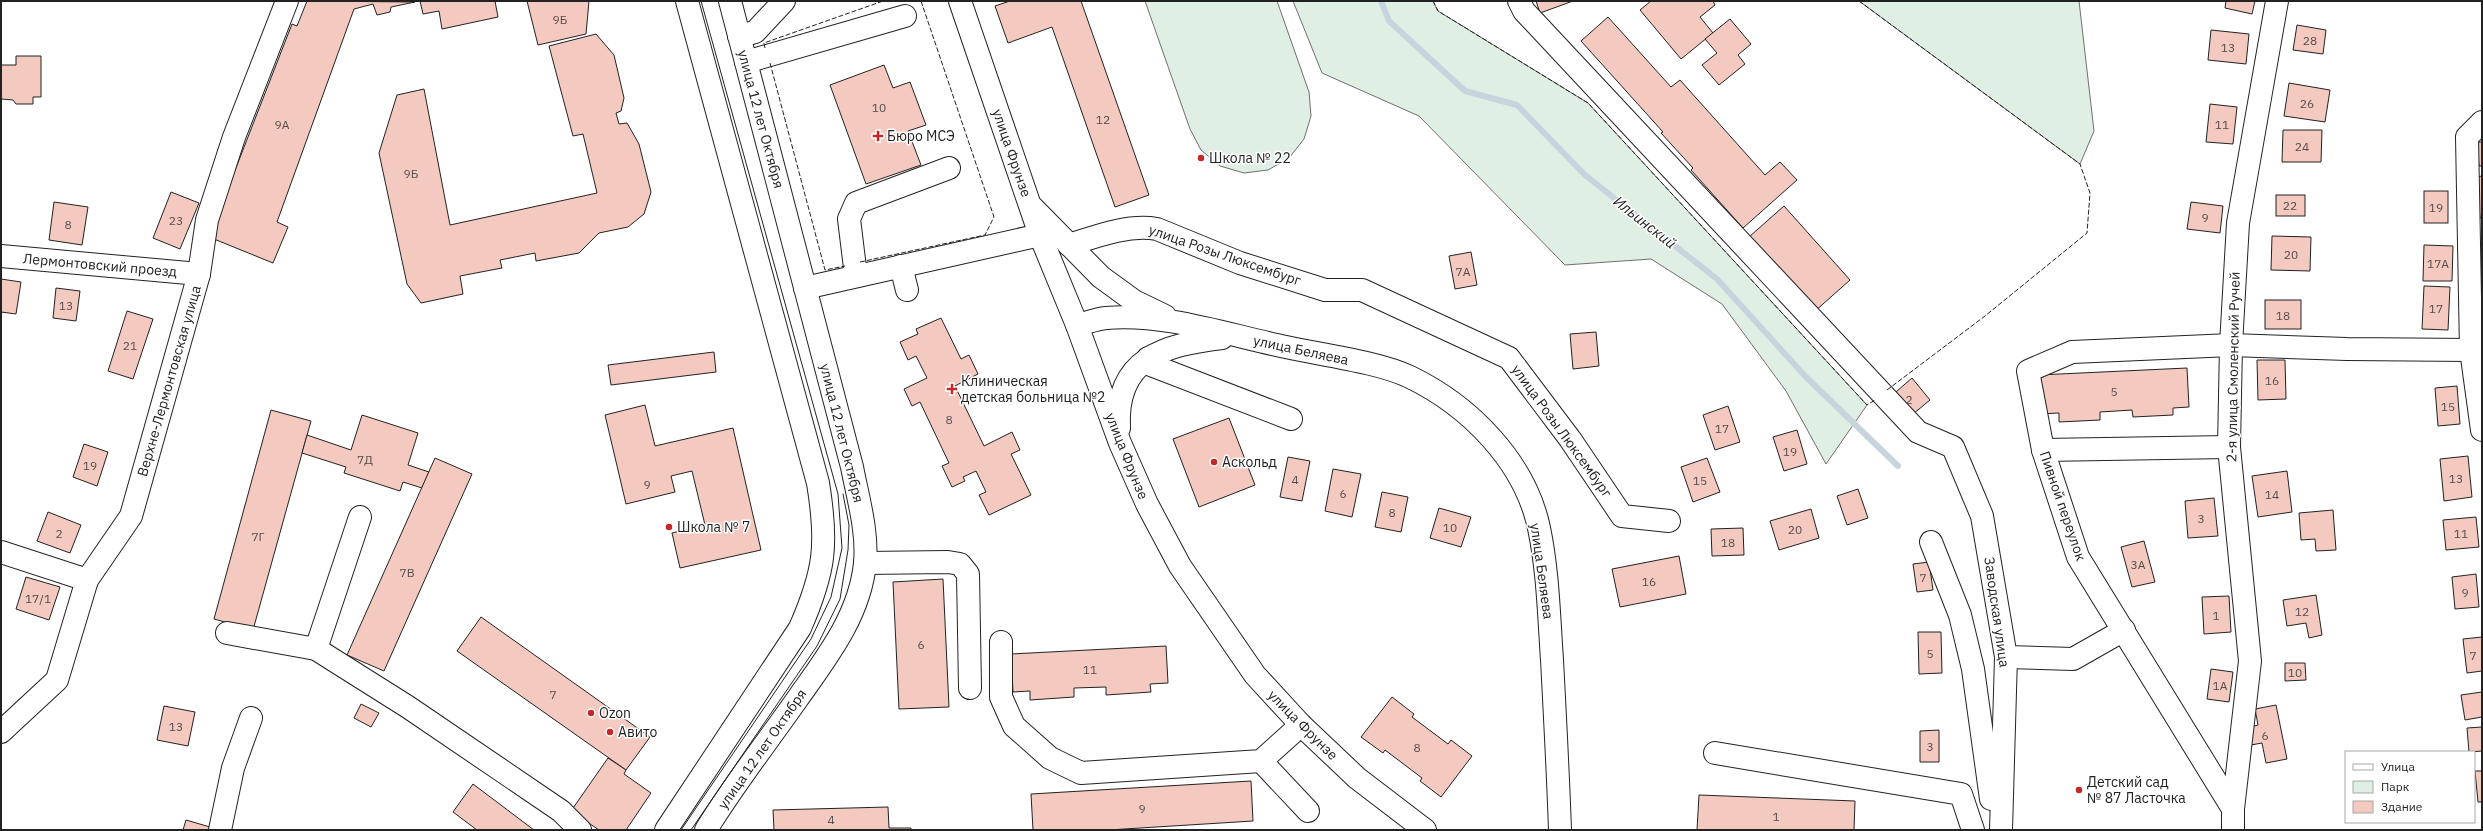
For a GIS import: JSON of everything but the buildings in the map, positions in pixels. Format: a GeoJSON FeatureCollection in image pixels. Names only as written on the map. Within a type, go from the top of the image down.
{"type":"FeatureCollection","features":[{"type":"Feature","properties":{"kind":"street","name":"Верхне-Лермонтовская улица"},"geometry":{"type":"LineString","coordinates":[[1,732],[57,680],[87,580],[131,516],[199,274],[207,220],[234,138],[287,1]]}},
{"type":"Feature","properties":{"kind":"street"},"geometry":{"type":"LineString","coordinates":[[666,830],[800,628],[815,593],[825,544],[818,483],[687,1]]}},
{"type":"Feature","properties":{"kind":"street","name":"улица 12 лет Октября"},"geometry":{"type":"LineString","coordinates":[[706,830],[829,654],[851,615],[862,583],[865,563],[865,542],[852,467],[730,1]]}},
{"type":"Feature","properties":{"kind":"street"},"geometry":{"type":"LineString","coordinates":[[739,36],[755,32],[784,1]]}},
{"type":"Feature","properties":{"kind":"street","name":"улица Фрунзе"},"geometry":{"type":"LineString","coordinates":[[960,1],[1029,205],[1077,325],[1120,443],[1147,504],[1180,566],[1255,675],[1301,725],[1357,778],[1425,830]]}},
{"type":"Feature","properties":{"kind":"street","name":"Заводская улица"},"geometry":{"type":"LineString","coordinates":[[1519,1],[1530,17],[1918,432],[1953,447],[1982,516],[2006,657],[2001,830]]}},
{"type":"Feature","properties":{"kind":"street","name":"2-я улица Смоленский Ручей"},"geometry":{"type":"LineString","coordinates":[[2233,820],[2250,661],[2229,447],[2231,345],[2238,223],[2277,1]]}},
{"type":"Feature","properties":{"kind":"street"},"geometry":{"type":"LineString","coordinates":[[746,62],[905,16]]}},
{"type":"Feature","properties":{"kind":"street"},"geometry":{"type":"LineString","coordinates":[[2482,122],[2467,138],[2471,350],[2482,430]]}},
{"type":"Feature","properties":{"kind":"street"},"geometry":{"type":"LineString","coordinates":[[856,276],[849,219],[856,203],[949,168]]}},
{"type":"Feature","properties":{"kind":"street"},"geometry":{"type":"LineString","coordinates":[[1029,205],[1101,277],[1134,301],[1181,323]]}},
{"type":"Feature","properties":{"kind":"street","name":"улица Розы Люксембург"},"geometry":{"type":"LineString","coordinates":[[1069,245],[1127,228],[1143,227],[1157,229],[1240,263],[1325,290],[1362,290],[1437,323],[1509,358],[1570,440],[1622,516],[1669,521]]}},
{"type":"Feature","properties":{"kind":"street"},"geometry":{"type":"LineString","coordinates":[[805,288],[1040,235]]}},
{"type":"Feature","properties":{"kind":"street","name":"Лермонтовский проезд"},"geometry":{"type":"LineString","coordinates":[[1,256],[199,274]]}},
{"type":"Feature","properties":{"kind":"street"},"geometry":{"type":"LineString","coordinates":[[901,266],[907,290]]}},
{"type":"Feature","properties":{"kind":"street"},"geometry":{"type":"LineString","coordinates":[[1077,325],[1104,318],[1133,318],[1181,323]]}},
{"type":"Feature","properties":{"kind":"street","name":"улица Беляева"},"geometry":{"type":"LineString","coordinates":[[1181,323],[1370,365],[1409,377],[1449,400],[1486,431],[1508,460],[1526,491],[1539,527],[1549,622],[1556,728],[1560,830]]}},
{"type":"Feature","properties":{"kind":"street"},"geometry":{"type":"LineString","coordinates":[[1120,443],[1119,416],[1121,395],[1127,380],[1148,358],[1167,348],[1187,342],[1235,336]]}},
{"type":"Feature","properties":{"kind":"street"},"geometry":{"type":"LineString","coordinates":[[2231,345],[2347,350],[2471,350]]}},
{"type":"Feature","properties":{"kind":"street","name":"Пивной переулок"},"geometry":{"type":"LineString","coordinates":[[2231,345],[2072,352],[2028,371],[2043,450],[2078,557],[2124,630],[2233,820]]}},
{"type":"Feature","properties":{"kind":"street"},"geometry":{"type":"LineString","coordinates":[[1148,358],[1151,365],[1291,419]]}},
{"type":"Feature","properties":{"kind":"street"},"geometry":{"type":"LineString","coordinates":[[2043,450],[2229,447]]}},
{"type":"Feature","properties":{"kind":"street"},"geometry":{"type":"LineString","coordinates":[[316,650],[360,516]]}},
{"type":"Feature","properties":{"kind":"street"},"geometry":{"type":"LineString","coordinates":[[1932,542],[1960,615],[1973,669],[1995,830]]}},
{"type":"Feature","properties":{"kind":"street"},"geometry":{"type":"LineString","coordinates":[[1,552],[87,580]]}},
{"type":"Feature","properties":{"kind":"street"},"geometry":{"type":"LineString","coordinates":[[865,563],[948,562],[960,564],[968,574],[970,688]]}},
{"type":"Feature","properties":{"kind":"street"},"geometry":{"type":"LineString","coordinates":[[2006,657],[2073,659],[2124,630]]}},
{"type":"Feature","properties":{"kind":"street"},"geometry":{"type":"LineString","coordinates":[[227,633],[316,650],[408,707],[549,802],[561,811],[580,830]]}},
{"type":"Feature","properties":{"kind":"street"},"geometry":{"type":"LineString","coordinates":[[1001,642],[1001,696],[1014,726],[1050,758],[1081,772],[1261,761],[1301,725]]}},
{"type":"Feature","properties":{"kind":"street"},"geometry":{"type":"LineString","coordinates":[[220,830],[233,768],[251,718]]}},
{"type":"Feature","properties":{"kind":"street"},"geometry":{"type":"LineString","coordinates":[[1715,753],[1961,794],[1973,830]]}},
{"type":"Feature","properties":{"kind":"street"},"geometry":{"type":"LineString","coordinates":[[1261,761],[1308,811]]}},
{"type":"Feature","properties":{"kind":"green space"},"geometry":{"type":"Polygon","coordinates":[[[1145,1],[1277,1],[1309,92],[1311,116],[1304,139],[1289,158],[1268,170],[1244,173],[1220,166],[1201,150],[1190,129],[1145,1]]]}},
{"type":"Feature","properties":{"kind":"green space"},"geometry":{"type":"Polygon","coordinates":[[[1293,1],[1433,1],[1438,11],[1588,103],[1867,405],[1826,464],[1786,391],[1722,304],[1651,259],[1565,265],[1419,116],[1322,73],[1293,1]]]}},
{"type":"Feature","properties":{"kind":"green space"},"geometry":{"type":"Polygon","coordinates":[[[1859,1],[2079,1],[2094,131],[2080,164],[1859,1]]]}},
{"type":"Feature","properties":{"kind":"waterway","name":"Ильинский"},"geometry":{"type":"LineString","coordinates":[[1381,1],[1389,21],[1465,91],[1517,105],[1585,175],[1717,279],[1806,377],[1898,466]]}},
{"type":"Feature","properties":{"kind":"tram line"},"geometry":{"type":"LineString","coordinates":[[681,830],[811,639],[831,597],[842,548],[838,494],[701,1]]}},
{"type":"Feature","properties":{"kind":"tram line"},"geometry":{"type":"LineString","coordinates":[[691,830],[817,646],[840,599],[848,550],[849,525],[843,494]]}},
{"type":"Feature","properties":{"kind":"fence"},"geometry":{"type":"LineString","coordinates":[[765,48],[764,43],[883,1]]}},
{"type":"Feature","properties":{"kind":"fence"},"geometry":{"type":"LineString","coordinates":[[860,262],[985,235],[994,217],[921,1]]}},
{"type":"Feature","properties":{"kind":"fence"},"geometry":{"type":"LineString","coordinates":[[1433,1],[1438,11],[1588,103],[1867,405],[1875,400]]}},
{"type":"Feature","properties":{"kind":"fence"},"geometry":{"type":"LineString","coordinates":[[1859,1],[2080,164],[2090,193],[2087,233],[1985,316],[1887,390]]}},
{"type":"Feature","properties":{"kind":"fence"},"geometry":{"type":"LineString","coordinates":[[770,63],[825,270],[845,266]]}},
{"type":"Feature","properties":{"kind":"place","name":"Бюро МСЭ"},"geometry":{"type":"Point","coordinates":[878,136]}},
{"type":"Feature","properties":{"kind":"place","name":"Школа № 22"},"geometry":{"type":"Point","coordinates":[1201,158]}},
{"type":"Feature","properties":{"kind":"place","name":"Клиническая детская больница №2"},"geometry":{"type":"Point","coordinates":[952,389]}},
{"type":"Feature","properties":{"kind":"place","name":"Аскольд"},"geometry":{"type":"Point","coordinates":[1214,462]}},
{"type":"Feature","properties":{"kind":"place","name":"Школа № 7"},"geometry":{"type":"Point","coordinates":[669,527]}},
{"type":"Feature","properties":{"kind":"place","name":"Ozon"},"geometry":{"type":"Point","coordinates":[591,713]}},
{"type":"Feature","properties":{"kind":"place","name":"Авито"},"geometry":{"type":"Point","coordinates":[610,732]}},
{"type":"Feature","properties":{"kind":"place","name":"Детский сад № 87 Ласточка"},"geometry":{"type":"Point","coordinates":[2079,790]}}]}
